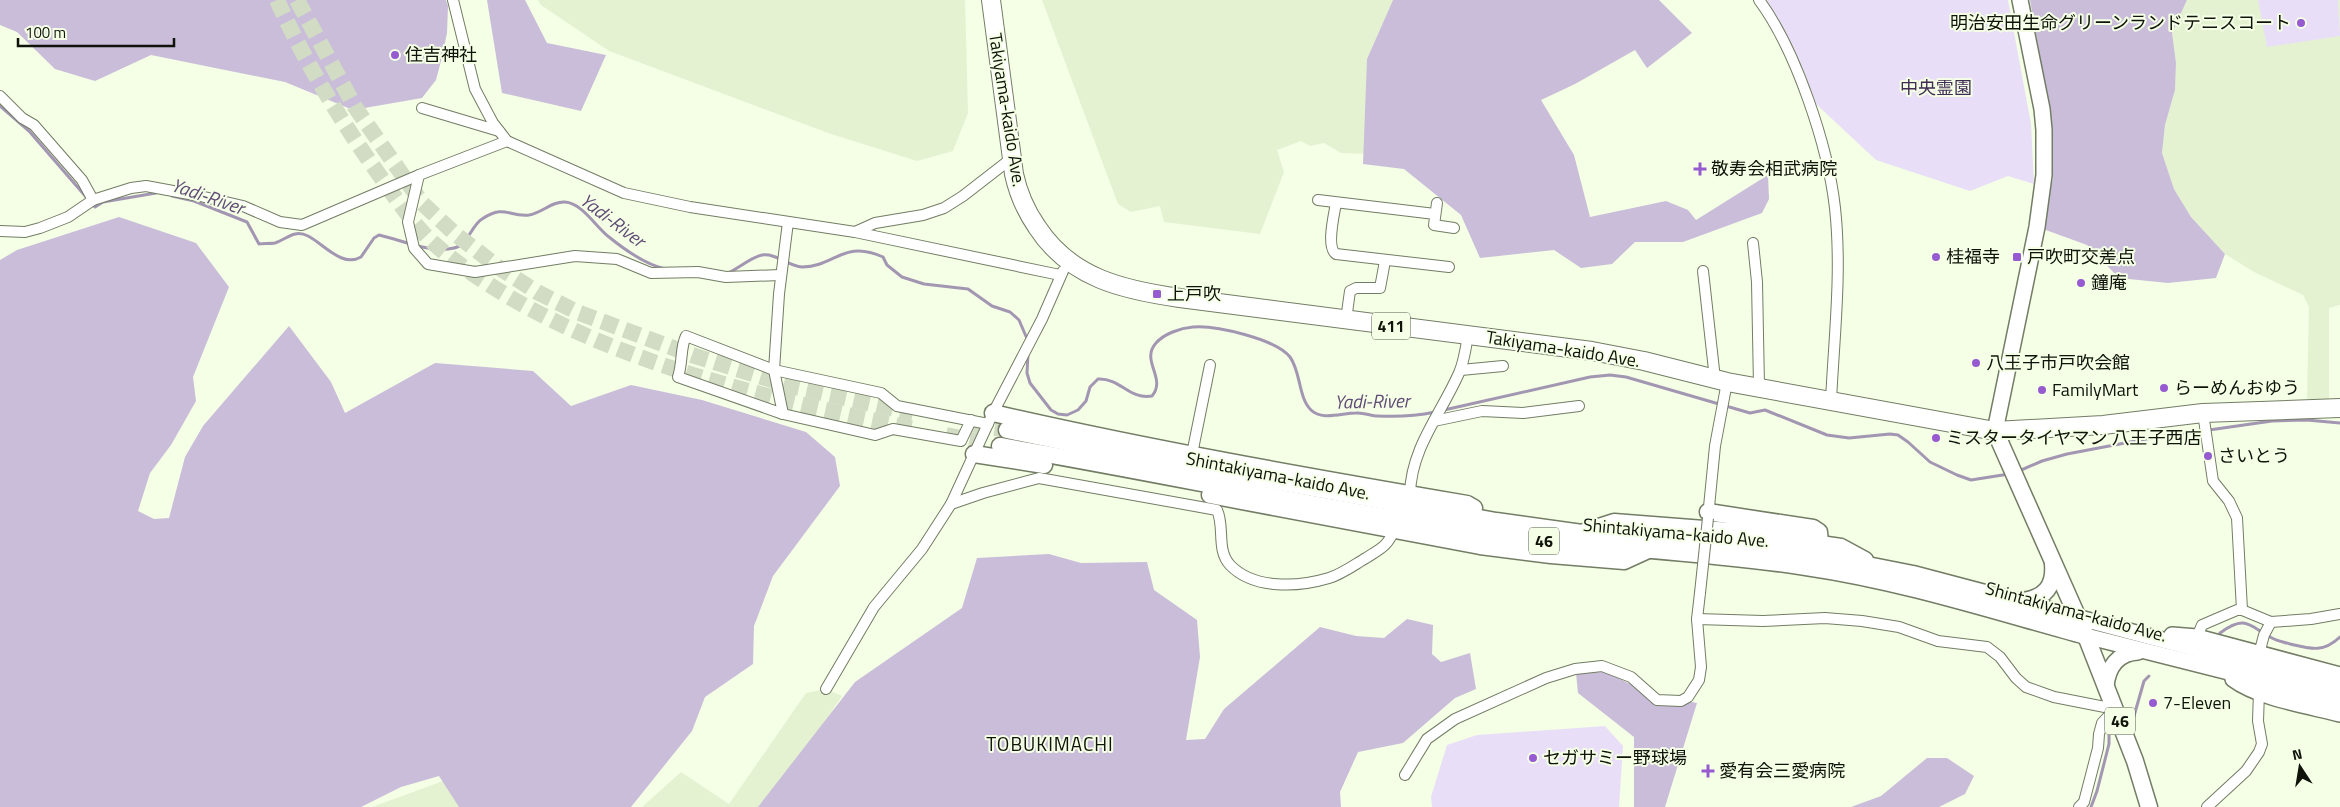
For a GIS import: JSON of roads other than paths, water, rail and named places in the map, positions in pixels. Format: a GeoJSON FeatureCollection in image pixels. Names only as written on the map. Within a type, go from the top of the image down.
{"type":"FeatureCollection","features":[{"type":"Feature","properties":{"kind":"highway","name":"Takiyama-kaido Ave."},"geometry":{"type":"LineString","coordinates":[[991,0],[1018,190],[1028,212],[1064,268],[1102,281],[1149,294],[1592,352],[1644,361],[1722,384],[1759,386],[1995,431],[2340,408]]}},
{"type":"Feature","properties":{"kind":"main road"},"geometry":{"type":"LineString","coordinates":[[1995,431],[2037,227],[2044,175],[2042,109],[2020,0]]}},
{"type":"Feature","properties":{"kind":"main road","name":"46"},"geometry":{"type":"LineString","coordinates":[[991,418],[1078,432],[1467,504],[1496,521]]}},
{"type":"Feature","properties":{"kind":"main road","name":"Shintakiyama-kaido Ave."},"geometry":{"type":"LineString","coordinates":[[1007,430],[1129,455],[1496,521],[1582,532],[1762,547],[1872,565],[2021,601],[2125,631],[2340,687]]}},
{"type":"Feature","properties":{"kind":"main road","name":"46"},"geometry":{"type":"LineString","coordinates":[[1995,431],[2086,636],[2141,777],[2149,807]]}},
{"type":"Feature","properties":{"kind":"main road","name":"Shintakiyama-kaido Ave."},"geometry":{"type":"LineString","coordinates":[[1000,446],[1458,529],[1571,544],[1762,561],[1844,573],[1920,590],[2224,673],[2340,700]]}},
{"type":"Feature","properties":{"kind":"main road","name":"46"},"geometry":{"type":"LineString","coordinates":[[974,454],[1080,470],[1217,503],[1394,530],[1480,546],[1615,562],[1631,559],[1650,550]]}},
{"type":"Feature","properties":{"kind":"main road"},"geometry":{"type":"LineString","coordinates":[[1708,515],[1813,528],[1819,532],[1820,543]]}},
{"type":"Feature","properties":{"kind":"main road","name":"46"},"geometry":{"type":"LineString","coordinates":[[1582,532],[1614,522],[1730,531],[1820,543],[1848,549],[1872,565]]}},
{"type":"Feature","properties":{"kind":"main road"},"geometry":{"type":"LineString","coordinates":[[2021,601],[2038,598],[2046,594],[2054,572],[2053,561]]}},
{"type":"Feature","properties":{"kind":"main road"},"geometry":{"type":"LineString","coordinates":[[2125,631],[2197,637],[2340,675]]}},
{"type":"Feature","properties":{"kind":"main road"},"geometry":{"type":"LineString","coordinates":[[2106,686],[2107,674],[2118,658],[2135,652],[2147,653]]}},
{"type":"Feature","properties":{"kind":"main road"},"geometry":{"type":"LineString","coordinates":[[2224,673],[2243,687],[2340,714]]}},
{"type":"Feature","properties":{"kind":"street"},"geometry":{"type":"LineString","coordinates":[[453,0],[475,89],[499,131],[507,141],[624,193],[690,207],[855,232],[1064,268],[1042,319],[991,418],[951,504],[922,549],[874,607],[826,689]]}},
{"type":"Feature","properties":{"kind":"street"},"geometry":{"type":"LineString","coordinates":[[1759,0],[1785,46],[1808,99],[1830,178],[1836,229],[1836,298],[1831,401]]}},
{"type":"Feature","properties":{"kind":"street"},"geometry":{"type":"LineString","coordinates":[[0,96],[22,118],[34,126],[82,180],[93,200]]}},
{"type":"Feature","properties":{"kind":"street"},"geometry":{"type":"LineString","coordinates":[[422,108],[499,131]]}},
{"type":"Feature","properties":{"kind":"street"},"geometry":{"type":"LineString","coordinates":[[0,231],[25,232],[55,223],[93,200],[131,188],[158,187],[243,206],[280,222],[302,224],[418,175],[507,141]]}},
{"type":"Feature","properties":{"kind":"street"},"geometry":{"type":"LineString","coordinates":[[855,232],[875,223],[923,215],[944,208],[963,196],[1012,158]]}},
{"type":"Feature","properties":{"kind":"street"},"geometry":{"type":"LineString","coordinates":[[418,175],[408,218],[412,242],[428,264],[475,272],[575,256],[617,259],[651,273],[698,272],[726,277],[780,275]]}},
{"type":"Feature","properties":{"kind":"street"},"geometry":{"type":"LineString","coordinates":[[1318,200],[1436,214]]}},
{"type":"Feature","properties":{"kind":"street"},"geometry":{"type":"LineString","coordinates":[[1336,203],[1330,245],[1333,252],[1385,261],[1449,267]]}},
{"type":"Feature","properties":{"kind":"street"},"geometry":{"type":"LineString","coordinates":[[1437,203],[1434,225],[1454,228]]}},
{"type":"Feature","properties":{"kind":"street"},"geometry":{"type":"LineString","coordinates":[[783,414],[774,370],[780,275],[788,222]]}},
{"type":"Feature","properties":{"kind":"street"},"geometry":{"type":"LineString","coordinates":[[1753,243],[1757,282],[1759,386]]}},
{"type":"Feature","properties":{"kind":"street"},"geometry":{"type":"LineString","coordinates":[[1346,320],[1350,291],[1356,288],[1380,288],[1385,261]]}},
{"type":"Feature","properties":{"kind":"street"},"geometry":{"type":"LineString","coordinates":[[1405,775],[1427,739],[1455,719],[1546,678],[1575,669],[1602,666],[1630,677],[1657,700],[1681,702],[1688,697],[1700,680],[1701,667],[1697,619],[1722,408],[1722,384],[1703,271]]}},
{"type":"Feature","properties":{"kind":"street"},"geometry":{"type":"LineString","coordinates":[[1410,494],[1411,473],[1416,455],[1460,370],[1468,335]]}},
{"type":"Feature","properties":{"kind":"street"},"geometry":{"type":"LineString","coordinates":[[971,420],[961,441],[893,429],[875,435],[783,414],[678,377],[683,363],[683,343],[686,336],[774,370],[882,393],[897,406],[971,420],[991,418]]}},
{"type":"Feature","properties":{"kind":"street"},"geometry":{"type":"LineString","coordinates":[[1192,454],[1210,365]]}},
{"type":"Feature","properties":{"kind":"street"},"geometry":{"type":"LineString","coordinates":[[1460,370],[1503,366]]}},
{"type":"Feature","properties":{"kind":"street"},"geometry":{"type":"LineString","coordinates":[[1435,419],[1482,411],[1524,413],[1578,406]]}},
{"type":"Feature","properties":{"kind":"street"},"geometry":{"type":"LineString","coordinates":[[2204,417],[2213,481],[2229,501],[2238,518],[2242,610]]}},
{"type":"Feature","properties":{"kind":"street"},"geometry":{"type":"LineString","coordinates":[[951,504],[991,490],[1039,478],[1217,503],[1222,546],[1229,564],[1242,574],[1276,585],[1320,580],[1337,575],[1390,542],[1394,530]]}},
{"type":"Feature","properties":{"kind":"street"},"geometry":{"type":"LineString","coordinates":[[2242,610],[2268,628],[2340,614]]}},
{"type":"Feature","properties":{"kind":"street"},"geometry":{"type":"LineString","coordinates":[[2197,637],[2202,625],[2242,610]]}},
{"type":"Feature","properties":{"kind":"street"},"geometry":{"type":"LineString","coordinates":[[1697,619],[1763,621],[1825,618],[1899,627],[1938,641],[1987,647],[2000,657],[2016,678],[2026,687],[2054,698],[2115,709]]}},
{"type":"Feature","properties":{"kind":"street"},"geometry":{"type":"LineString","coordinates":[[2259,654],[2268,628]]}},
{"type":"Feature","properties":{"kind":"street"},"geometry":{"type":"LineString","coordinates":[[2207,807],[2246,771],[2259,752],[2262,744],[2258,721],[2259,692]]}},
{"type":"Feature","properties":{"kind":"street"},"geometry":{"type":"LineString","coordinates":[[2079,807],[2084,802],[2098,748],[2098,734],[2102,723],[2115,709]]}},
{"type":"Feature","properties":{"kind":"waterway","name":"Yadi-River"},"geometry":{"type":"LineString","coordinates":[[0,106],[29,131],[87,198]]}},
{"type":"Feature","properties":{"kind":"waterway","name":"Yadi-River"},"geometry":{"type":"LineString","coordinates":[[92,203],[95,207],[103,202],[156,193]]}},
{"type":"Feature","properties":{"kind":"waterway","name":"Yadi-River"},"geometry":{"type":"LineString","coordinates":[[172,196],[194,201],[247,222],[259,244],[275,243],[291,235],[303,234],[333,254],[354,260],[361,257],[374,238],[379,235],[426,248],[454,248],[463,243],[478,222],[496,212],[529,215],[556,203],[565,202],[577,206],[604,233],[628,252],[650,264],[665,269]]}},
{"type":"Feature","properties":{"kind":"waterway","name":"Yadi-River"},"geometry":{"type":"LineString","coordinates":[[728,273],[753,258],[762,255],[772,256],[802,267],[823,263],[848,252],[869,252],[883,257],[887,265],[902,277],[924,284],[968,289],[992,306],[1010,312],[1019,320],[1028,341]]}},
{"type":"Feature","properties":{"kind":"waterway","name":"Yadi-River"},"geometry":{"type":"LineString","coordinates":[[1028,354],[1027,373],[1030,383],[1051,410],[1058,414],[1067,415],[1078,410],[1086,401],[1090,387],[1098,379],[1113,382],[1137,395],[1152,396],[1157,383],[1151,356],[1156,343],[1168,334],[1193,327],[1215,328],[1244,334],[1283,350],[1294,363],[1307,405],[1311,410],[1321,415],[1332,416],[1359,413],[1375,416],[1399,416],[1435,412]]}},
{"type":"Feature","properties":{"kind":"waterway","name":"Yadi-River"},"geometry":{"type":"LineString","coordinates":[[1444,410],[1590,377],[1610,375],[1626,377],[1750,413],[1765,410],[1827,435],[1849,438],[1898,435],[1930,462],[1971,480],[2009,474]]}},
{"type":"Feature","properties":{"kind":"waterway","name":"Yadi-River"},"geometry":{"type":"LineString","coordinates":[[2019,471],[2042,461],[2067,454],[2146,439],[2272,421],[2307,420],[2340,423]]}},
{"type":"Feature","properties":{"kind":"waterway"},"geometry":{"type":"LineString","coordinates":[[2220,633],[2229,627],[2242,623],[2252,626],[2276,640],[2311,648],[2328,646],[2340,637]]}},
{"type":"Feature","properties":{"kind":"waterway"},"geometry":{"type":"LineString","coordinates":[[2130,720],[2134,716],[2144,681],[2149,676]]}},
{"type":"Feature","properties":{"kind":"waterway"},"geometry":{"type":"LineString","coordinates":[[2091,807],[2109,744],[2109,732],[2114,729]]}},
{"type":"Feature","properties":{"kind":"tunnel"},"geometry":{"type":"LineString","coordinates":[[277,0],[299,46],[324,90],[351,134],[400,204],[430,240],[489,285],[544,316],[603,343],[665,366],[792,402],[915,429]]}},
{"type":"Feature","properties":{"kind":"tunnel"},"geometry":{"type":"LineString","coordinates":[[297,0],[355,107],[422,203],[454,233],[498,267],[537,292],[577,312],[692,355],[791,386],[913,413]]}},
{"type":"Feature","properties":{"kind":"tunnel"},"geometry":{"type":"LineString","coordinates":[[971,424],[1007,430]]}},
{"type":"Feature","properties":{"kind":"tunnel"},"geometry":{"type":"LineString","coordinates":[[946,435],[1000,446]]}},
{"type":"Feature","properties":{"kind":"place","name":"明治安田生命グリーンランドテニスコート"},"geometry":{"type":"Point","coordinates":[2301,23]}},
{"type":"Feature","properties":{"kind":"place","name":"住吉神社"},"geometry":{"type":"Point","coordinates":[395,55]}},
{"type":"Feature","properties":{"kind":"place","name":"敬寿会相武病院"},"geometry":{"type":"Point","coordinates":[1700,169]}},
{"type":"Feature","properties":{"kind":"place","name":"桂福寺"},"geometry":{"type":"Point","coordinates":[1936,257]}},
{"type":"Feature","properties":{"kind":"place","name":"戸吹町交差点"},"geometry":{"type":"Point","coordinates":[2017,257]}},
{"type":"Feature","properties":{"kind":"place","name":"鐘庵"},"geometry":{"type":"Point","coordinates":[2081,283]}},
{"type":"Feature","properties":{"kind":"place","name":"上戸吹"},"geometry":{"type":"Point","coordinates":[1157,294]}},
{"type":"Feature","properties":{"kind":"place","name":"八王子市戸吹会館"},"geometry":{"type":"Point","coordinates":[1976,363]}},
{"type":"Feature","properties":{"kind":"place","name":"らーめんおゆう"},"geometry":{"type":"Point","coordinates":[2164,388]}},
{"type":"Feature","properties":{"kind":"place","name":"FamilyMart"},"geometry":{"type":"Point","coordinates":[2042,390]}},
{"type":"Feature","properties":{"kind":"place","name":"ミスタータイヤマン 八王子西店"},"geometry":{"type":"Point","coordinates":[1936,438]}},
{"type":"Feature","properties":{"kind":"place","name":"さいとう"},"geometry":{"type":"Point","coordinates":[2208,456]}},
{"type":"Feature","properties":{"kind":"place","name":"7-Eleven"},"geometry":{"type":"Point","coordinates":[2153,703]}},
{"type":"Feature","properties":{"kind":"place","name":"セガサミー野球場"},"geometry":{"type":"Point","coordinates":[1533,758]}},
{"type":"Feature","properties":{"kind":"place","name":"愛有会三愛病院"},"geometry":{"type":"Point","coordinates":[1708,771]}},
{"type":"Feature","properties":{"kind":"district","name":"TOBUKIMACHI"},"geometry":{"type":"Point","coordinates":[1050,744]}},
{"type":"Feature","properties":{"kind":"park label","name":"中央霊園"},"geometry":{"type":"Point","coordinates":[1936,88]}}]}
